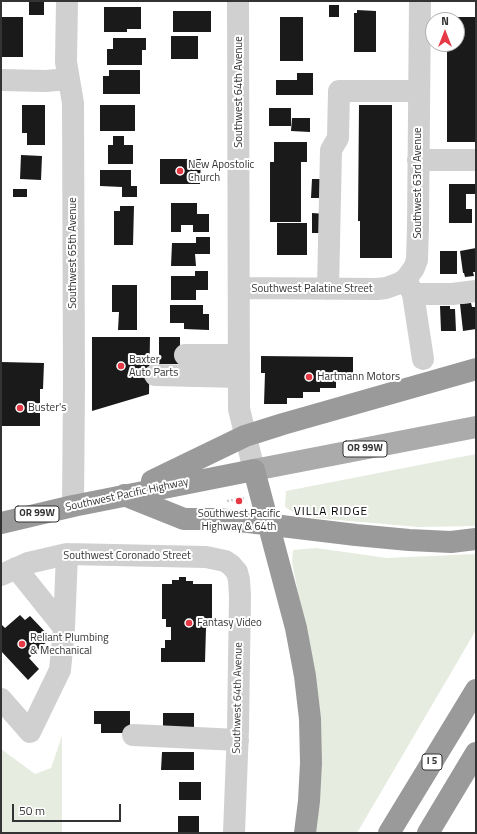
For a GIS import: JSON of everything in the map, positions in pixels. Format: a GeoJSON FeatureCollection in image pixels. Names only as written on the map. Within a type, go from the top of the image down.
{"type":"FeatureCollection","features":[{"type":"Feature","properties":{"kind":"highway"},"geometry":{"type":"LineString","coordinates":[[124,495],[246,436],[476,369]]}},
{"type":"Feature","properties":{"kind":"highway","name":"Southwest Pacific Highway"},"geometry":{"type":"LineString","coordinates":[[1,523],[124,495],[254,470]]}},
{"type":"Feature","properties":{"kind":"highway"},"geometry":{"type":"LineString","coordinates":[[254,470],[296,628],[305,676],[310,719],[309,801],[305,833]]}},
{"type":"Feature","properties":{"kind":"highway"},"geometry":{"type":"LineString","coordinates":[[124,495],[184,519],[217,519],[409,540],[451,542],[476,539]]}},
{"type":"Feature","properties":{"kind":"highway","name":"I 5"},"geometry":{"type":"LineString","coordinates":[[389,833],[476,690]]}},
{"type":"Feature","properties":{"kind":"highway"},"geometry":{"type":"LineString","coordinates":[[428,833],[476,754]]}},
{"type":"Feature","properties":{"kind":"highway"},"geometry":{"type":"LineString","coordinates":[[449,797],[476,774]]}},
{"type":"Feature","properties":{"kind":"main road","name":"OR 99W"},"geometry":{"type":"LineString","coordinates":[[254,470],[476,427]]}},
{"type":"Feature","properties":{"kind":"street","name":"Southwest 65th Avenue"},"geometry":{"type":"LineString","coordinates":[[67,1],[66,62],[72,103],[74,376],[73,506]]}},
{"type":"Feature","properties":{"kind":"street","name":"Southwest 64th Avenue"},"geometry":{"type":"LineString","coordinates":[[238,1],[240,288],[239,413],[254,470]]}},
{"type":"Feature","properties":{"kind":"street","name":"Southwest 63rd Avenue"},"geometry":{"type":"LineString","coordinates":[[410,286],[417,260],[420,1]]}},
{"type":"Feature","properties":{"kind":"street"},"geometry":{"type":"LineString","coordinates":[[1,80],[46,81],[68,79]]}},
{"type":"Feature","properties":{"kind":"street"},"geometry":{"type":"LineString","coordinates":[[328,289],[331,150],[338,138],[339,90],[419,90]]}},
{"type":"Feature","properties":{"kind":"street"},"geometry":{"type":"LineString","coordinates":[[418,160],[476,160]]}},
{"type":"Feature","properties":{"kind":"street","name":"Southwest Palatine Street"},"geometry":{"type":"LineString","coordinates":[[240,288],[377,289],[393,286],[410,286]]}},
{"type":"Feature","properties":{"kind":"street"},"geometry":{"type":"LineString","coordinates":[[422,359],[410,286],[452,294],[476,291]]}},
{"type":"Feature","properties":{"kind":"street"},"geometry":{"type":"LineString","coordinates":[[185,356],[239,356]]}},
{"type":"Feature","properties":{"kind":"street"},"geometry":{"type":"LineString","coordinates":[[155,375],[239,377]]}},
{"type":"Feature","properties":{"kind":"street"},"geometry":{"type":"LineString","coordinates":[[1,699],[30,732],[60,670],[64,628],[67,554]]}},
{"type":"Feature","properties":{"kind":"street","name":"Southwest Coronado Street"},"geometry":{"type":"LineString","coordinates":[[8,571],[43,559],[67,554],[206,557],[225,561],[231,565]]}},
{"type":"Feature","properties":{"kind":"street","name":"Southwest 64th Avenue"},"geometry":{"type":"LineString","coordinates":[[231,565],[237,572],[240,596],[238,740],[234,833]]}},
{"type":"Feature","properties":{"kind":"street"},"geometry":{"type":"LineString","coordinates":[[8,571],[64,628]]}},
{"type":"Feature","properties":{"kind":"street"},"geometry":{"type":"LineString","coordinates":[[134,735],[238,740]]}},
{"type":"Feature","properties":{"kind":"path"},"geometry":{"type":"LineString","coordinates":[[220,502],[248,497]]}},
{"type":"Feature","properties":{"kind":"shaded area"},"geometry":{"type":"Polygon","coordinates":[[[476,454],[476,526],[418,527],[315,518],[295,513],[285,507],[286,491],[476,454]]]}},
{"type":"Feature","properties":{"kind":"shaded area"},"geometry":{"type":"Polygon","coordinates":[[[316,548],[387,558],[476,554],[476,630],[357,833],[314,833],[315,678],[292,562],[293,550],[316,548]]]}},
{"type":"Feature","properties":{"kind":"shaded area"},"geometry":{"type":"Polygon","coordinates":[[[62,736],[62,833],[1,833],[1,749],[35,774],[51,768],[62,736]]]}},
{"type":"Feature","properties":{"kind":"building"},"geometry":{"type":"Polygon","coordinates":[[[29,1],[44,1],[44,15],[29,15],[29,1]]]}},
{"type":"Feature","properties":{"kind":"building"},"geometry":{"type":"Polygon","coordinates":[[[329,5],[339,5],[339,17],[329,17],[329,5]]]}},
{"type":"Feature","properties":{"kind":"building"},"geometry":{"type":"Polygon","coordinates":[[[104,7],[141,7],[141,29],[127,29],[127,32],[104,32],[104,7]]]}},
{"type":"Feature","properties":{"kind":"building"},"geometry":{"type":"Polygon","coordinates":[[[357,10],[376,11],[376,52],[354,52],[354,13],[357,13],[357,10]]]}},
{"type":"Feature","properties":{"kind":"building"},"geometry":{"type":"Polygon","coordinates":[[[173,11],[211,11],[211,32],[173,32],[173,11]]]}},
{"type":"Feature","properties":{"kind":"building"},"geometry":{"type":"Polygon","coordinates":[[[1,17],[23,17],[23,57],[1,57],[1,17]]]}},
{"type":"Feature","properties":{"kind":"building"},"geometry":{"type":"Polygon","coordinates":[[[280,17],[303,17],[303,61],[280,61],[280,17]]]}},
{"type":"Feature","properties":{"kind":"building"},"geometry":{"type":"Polygon","coordinates":[[[465,17],[476,17],[476,142],[447,142],[447,52],[465,52],[465,17]]]}},
{"type":"Feature","properties":{"kind":"building"},"geometry":{"type":"Polygon","coordinates":[[[171,36],[198,36],[198,59],[171,59],[171,36]]]}},
{"type":"Feature","properties":{"kind":"building"},"geometry":{"type":"Polygon","coordinates":[[[113,38],[146,38],[146,50],[142,50],[142,65],[107,65],[107,49],[113,49],[113,38]]]}},
{"type":"Feature","properties":{"kind":"building"},"geometry":{"type":"Polygon","coordinates":[[[109,70],[140,70],[140,94],[103,94],[103,76],[109,76],[109,70]]]}},
{"type":"Feature","properties":{"kind":"building"},"geometry":{"type":"Polygon","coordinates":[[[297,73],[313,73],[313,95],[276,95],[276,80],[297,80],[297,73]]]}},
{"type":"Feature","properties":{"kind":"building"},"geometry":{"type":"Polygon","coordinates":[[[22,105],[45,105],[45,145],[27,145],[27,133],[22,133],[22,105]]]}},
{"type":"Feature","properties":{"kind":"building"},"geometry":{"type":"Polygon","coordinates":[[[100,105],[135,105],[135,131],[100,131],[100,105]]]}},
{"type":"Feature","properties":{"kind":"building"},"geometry":{"type":"Polygon","coordinates":[[[359,105],[392,105],[392,258],[360,258],[360,221],[358,221],[359,105]]]}},
{"type":"Feature","properties":{"kind":"building"},"geometry":{"type":"Polygon","coordinates":[[[269,108],[291,108],[291,126],[269,126],[269,108]]]}},
{"type":"Feature","properties":{"kind":"building"},"geometry":{"type":"Polygon","coordinates":[[[292,118],[310,118],[310,132],[291,131],[292,118]]]}},
{"type":"Feature","properties":{"kind":"building"},"geometry":{"type":"Polygon","coordinates":[[[113,136],[124,136],[124,145],[133,145],[133,164],[108,164],[108,145],[113,145],[113,136]]]}},
{"type":"Feature","properties":{"kind":"building"},"geometry":{"type":"Polygon","coordinates":[[[274,142],[307,142],[307,162],[301,162],[301,222],[270,222],[270,162],[274,162],[274,142]]]}},
{"type":"Feature","properties":{"kind":"building"},"geometry":{"type":"Polygon","coordinates":[[[21,155],[42,156],[41,180],[20,179],[21,155]]]}},
{"type":"Feature","properties":{"kind":"building","name":"New Apostolic Church"},"geometry":{"type":"Polygon","coordinates":[[[160,159],[201,159],[200,184],[160,184],[160,159]]]}},
{"type":"Feature","properties":{"kind":"building"},"geometry":{"type":"Polygon","coordinates":[[[100,170],[131,170],[131,186],[137,186],[137,197],[122,197],[122,187],[100,186],[100,170]]]}},
{"type":"Feature","properties":{"kind":"building"},"geometry":{"type":"Polygon","coordinates":[[[312,179],[326,179],[326,198],[311,198],[312,179]]]}},
{"type":"Feature","properties":{"kind":"building"},"geometry":{"type":"Polygon","coordinates":[[[449,184],[476,184],[476,194],[466,194],[466,209],[472,209],[472,223],[449,223],[449,184]]]}},
{"type":"Feature","properties":{"kind":"building"},"geometry":{"type":"Polygon","coordinates":[[[13,189],[27,189],[27,197],[13,197],[13,189]]]}},
{"type":"Feature","properties":{"kind":"building"},"geometry":{"type":"Polygon","coordinates":[[[171,203],[197,203],[197,214],[209,214],[209,232],[193,232],[193,225],[181,225],[181,232],[171,232],[171,203]]]}},
{"type":"Feature","properties":{"kind":"building"},"geometry":{"type":"Polygon","coordinates":[[[120,206],[134,206],[133,245],[114,245],[114,211],[120,211],[120,206]]]}},
{"type":"Feature","properties":{"kind":"building"},"geometry":{"type":"Polygon","coordinates":[[[312,213],[326,214],[325,233],[312,233],[312,213]]]}},
{"type":"Feature","properties":{"kind":"building"},"geometry":{"type":"Polygon","coordinates":[[[277,223],[307,223],[307,255],[277,255],[277,223]]]}},
{"type":"Feature","properties":{"kind":"building"},"geometry":{"type":"Polygon","coordinates":[[[196,237],[210,237],[210,254],[195,254],[196,266],[171,266],[172,243],[196,243],[196,237]]]}},
{"type":"Feature","properties":{"kind":"building"},"geometry":{"type":"Polygon","coordinates":[[[476,248],[476,272],[473,272],[474,276],[465,277],[463,273],[460,251],[476,248]]]}},
{"type":"Feature","properties":{"kind":"building"},"geometry":{"type":"Polygon","coordinates":[[[440,251],[457,251],[457,274],[440,274],[440,251]]]}},
{"type":"Feature","properties":{"kind":"building"},"geometry":{"type":"Polygon","coordinates":[[[195,271],[208,271],[208,290],[196,290],[196,300],[171,300],[171,276],[195,276],[195,271]]]}},
{"type":"Feature","properties":{"kind":"building"},"geometry":{"type":"Polygon","coordinates":[[[112,285],[137,285],[137,330],[118,330],[119,312],[112,312],[112,285]]]}},
{"type":"Feature","properties":{"kind":"building"},"geometry":{"type":"Polygon","coordinates":[[[471,303],[472,307],[476,307],[476,329],[463,331],[460,304],[471,303]]]}},
{"type":"Feature","properties":{"kind":"building"},"geometry":{"type":"Polygon","coordinates":[[[170,305],[203,305],[203,314],[209,314],[209,330],[184,329],[184,323],[170,323],[170,305]]]}},
{"type":"Feature","properties":{"kind":"building"},"geometry":{"type":"Polygon","coordinates":[[[440,306],[450,306],[450,309],[455,309],[456,331],[441,331],[440,306]]]}},
{"type":"Feature","properties":{"kind":"building","name":"Baxter Auto Parts"},"geometry":{"type":"Polygon","coordinates":[[[92,337],[150,337],[149,394],[92,411],[92,337]]]}},
{"type":"Feature","properties":{"kind":"building"},"geometry":{"type":"Polygon","coordinates":[[[159,337],[180,337],[180,364],[159,364],[159,337]]]}},
{"type":"Feature","properties":{"kind":"building","name":"Hartmann Motors"},"geometry":{"type":"Polygon","coordinates":[[[261,356],[353,357],[353,381],[336,381],[336,388],[320,388],[320,392],[303,392],[303,398],[287,398],[287,404],[264,404],[265,373],[261,373],[261,356]]]}},
{"type":"Feature","properties":{"kind":"building","name":"Buster's"},"geometry":{"type":"Polygon","coordinates":[[[1,362],[44,363],[43,389],[40,389],[40,426],[1,426],[1,362]]]}},
{"type":"Feature","properties":{"kind":"building","name":"Fantasy Video"},"geometry":{"type":"Polygon","coordinates":[[[179,577],[186,577],[186,581],[193,581],[193,584],[212,584],[212,628],[206,628],[205,662],[161,662],[161,648],[165,648],[165,640],[171,640],[171,627],[166,627],[166,619],[162,619],[162,584],[172,584],[172,580],[179,580],[179,577]]]}},
{"type":"Feature","properties":{"kind":"building","name":"Reliant Plumbing & Mechanical"},"geometry":{"type":"Polygon","coordinates":[[[20,615],[25,620],[30,616],[51,638],[29,658],[39,669],[28,680],[1,651],[1,624],[5,628],[20,615]]]}},
{"type":"Feature","properties":{"kind":"building"},"geometry":{"type":"Polygon","coordinates":[[[94,711],[130,711],[130,733],[101,733],[101,724],[94,724],[94,711]]]}},
{"type":"Feature","properties":{"kind":"building"},"geometry":{"type":"Polygon","coordinates":[[[163,713],[194,713],[194,729],[163,729],[163,713]]]}},
{"type":"Feature","properties":{"kind":"building"},"geometry":{"type":"Polygon","coordinates":[[[162,752],[194,752],[194,770],[161,770],[162,752]]]}},
{"type":"Feature","properties":{"kind":"building"},"geometry":{"type":"Polygon","coordinates":[[[179,782],[201,782],[201,800],[179,800],[179,782]]]}},
{"type":"Feature","properties":{"kind":"building"},"geometry":{"type":"Polygon","coordinates":[[[178,816],[199,816],[199,833],[178,833],[178,816]]]}},
{"type":"Feature","properties":{"kind":"place","name":"New Apostolic Church"},"geometry":{"type":"Point","coordinates":[180,171]}},
{"type":"Feature","properties":{"kind":"place","name":"Baxter Auto Parts"},"geometry":{"type":"Point","coordinates":[121,366]}},
{"type":"Feature","properties":{"kind":"place","name":"Hartmann Motors"},"geometry":{"type":"Point","coordinates":[309,377]}},
{"type":"Feature","properties":{"kind":"place","name":"Buster's"},"geometry":{"type":"Point","coordinates":[20,408]}},
{"type":"Feature","properties":{"kind":"place","name":"Southwest Pacific Highway & 64th"},"geometry":{"type":"Point","coordinates":[239,501]}},
{"type":"Feature","properties":{"kind":"place","name":"Fantasy Video"},"geometry":{"type":"Point","coordinates":[189,623]}},
{"type":"Feature","properties":{"kind":"place","name":"Reliant Plumbing & Mechanical"},"geometry":{"type":"Point","coordinates":[22,644]}},
{"type":"Feature","properties":{"kind":"district","name":"VILLA RIDGE"},"geometry":{"type":"Point","coordinates":[331,512]}}]}
